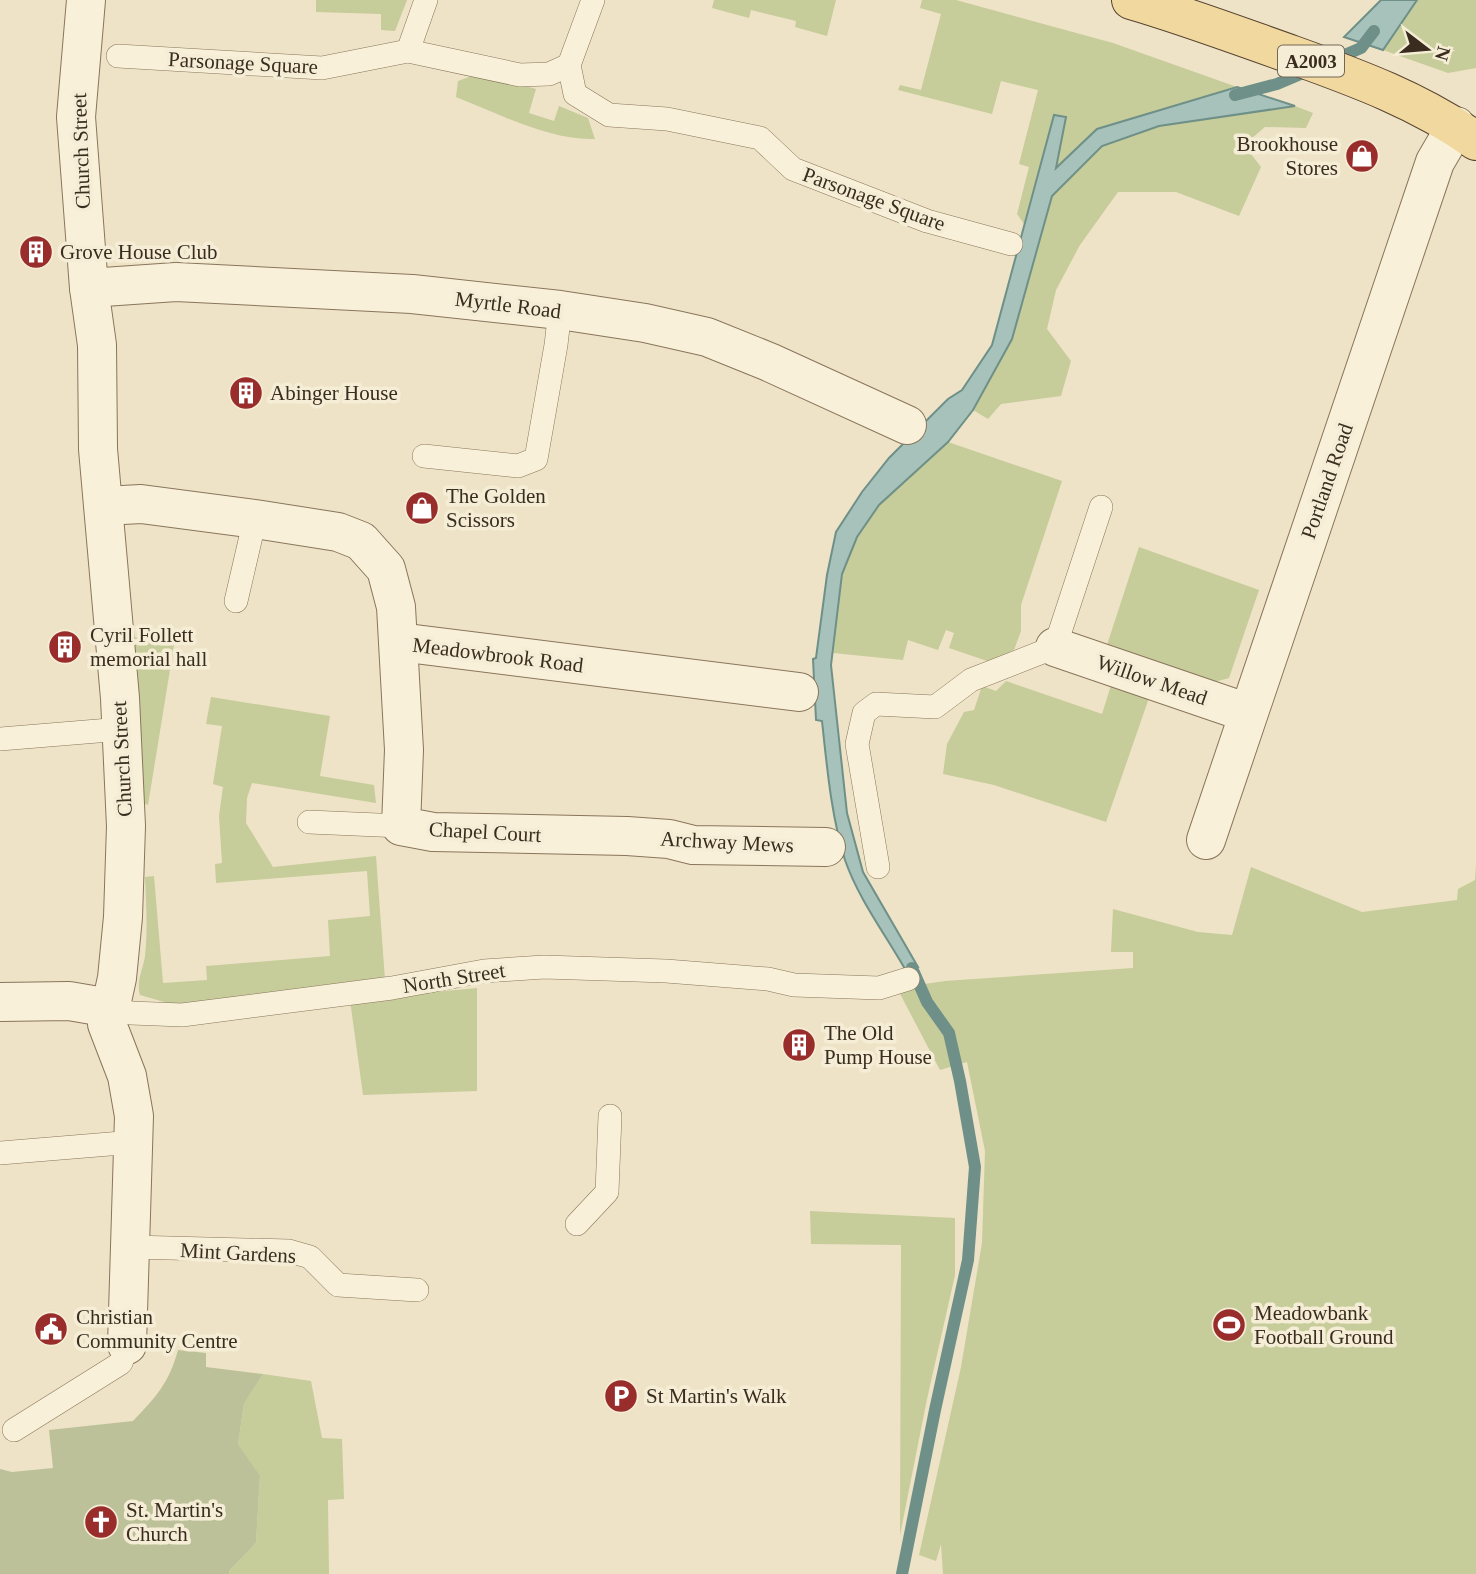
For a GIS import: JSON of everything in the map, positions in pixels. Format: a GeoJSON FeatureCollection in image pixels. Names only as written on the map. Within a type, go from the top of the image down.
{"type":"FeatureCollection","features":[{"type":"Feature","properties":{"kind":"main road","name":"A2003"},"geometry":{"type":"LineString","coordinates":[[1132,0],[1206,11],[1252,40],[1371,83],[1420,106],[1466,134]]}},
{"type":"Feature","properties":{"kind":"street","name":"Church Street"},"geometry":{"type":"LineString","coordinates":[[86,0],[76,117],[89,288],[97,345],[98,449],[122,729],[125,826],[123,917],[117,978],[107,1024],[127,1076],[134,1116],[127,1345]]}},
{"type":"Feature","properties":{"kind":"street","name":"Portland Road"},"geometry":{"type":"LineString","coordinates":[[1206,840],[1435,162],[1466,134]]}},
{"type":"Feature","properties":{"kind":"street","name":"Myrtle Road"},"geometry":{"type":"LineString","coordinates":[[89,288],[176,282],[412,294],[560,310],[645,323],[706,337],[769,362],[906,425]]}},
{"type":"Feature","properties":{"kind":"street","name":"Meadowbrook Road"},"geometry":{"type":"LineString","coordinates":[[104,506],[141,504],[255,519],[338,533],[361,541],[386,569],[396,607],[399,642],[799,692]]}},
{"type":"Feature","properties":{"kind":"street","name":"Chapel Court"},"geometry":{"type":"LineString","coordinates":[[399,642],[404,750],[401,826],[433,832],[628,836]]}},
{"type":"Feature","properties":{"kind":"street","name":"Willow Mead"},"geometry":{"type":"LineString","coordinates":[[1055,647],[1248,713]]}},
{"type":"Feature","properties":{"kind":"street","name":"Archway Mews"},"geometry":{"type":"LineString","coordinates":[[628,836],[669,839],[693,845],[826,847]]}},
{"type":"Feature","properties":{"kind":"street","name":"North Street"},"geometry":{"type":"LineString","coordinates":[[0,1002],[69,1001],[110,1008]]}},
{"type":"Feature","properties":{"kind":"lane"},"geometry":{"type":"LineString","coordinates":[[408,51],[426,0]]}},
{"type":"Feature","properties":{"kind":"lane"},"geometry":{"type":"LineString","coordinates":[[569,65],[593,0]]}},
{"type":"Feature","properties":{"kind":"lane","name":"Parsonage Square"},"geometry":{"type":"LineString","coordinates":[[118,56],[322,68],[408,51],[520,75],[550,74],[569,65],[575,94],[609,115],[667,119],[760,138],[793,169],[927,221],[1011,244]]}},
{"type":"Feature","properties":{"kind":"lane"},"geometry":{"type":"LineString","coordinates":[[424,456],[518,466],[536,459],[560,310]]}},
{"type":"Feature","properties":{"kind":"lane"},"geometry":{"type":"LineString","coordinates":[[878,867],[857,744],[864,713],[876,704],[935,707],[971,680],[1055,647],[1101,507]]}},
{"type":"Feature","properties":{"kind":"lane"},"geometry":{"type":"LineString","coordinates":[[236,601],[255,519]]}},
{"type":"Feature","properties":{"kind":"lane"},"geometry":{"type":"LineString","coordinates":[[0,739],[122,729]]}},
{"type":"Feature","properties":{"kind":"lane"},"geometry":{"type":"LineString","coordinates":[[309,822],[401,826]]}},
{"type":"Feature","properties":{"kind":"lane","name":"North Street"},"geometry":{"type":"LineString","coordinates":[[110,1008],[131,1013],[182,1015],[392,988],[484,971],[544,967],[666,971],[768,979],[794,985],[879,988],[908,979]]}},
{"type":"Feature","properties":{"kind":"lane"},"geometry":{"type":"LineString","coordinates":[[577,1224],[607,1192],[610,1116]]}},
{"type":"Feature","properties":{"kind":"lane"},"geometry":{"type":"LineString","coordinates":[[0,1153],[134,1142]]}},
{"type":"Feature","properties":{"kind":"lane","name":"Mint Gardens"},"geometry":{"type":"LineString","coordinates":[[131,1247],[289,1251],[310,1257],[338,1285],[417,1290]]}},
{"type":"Feature","properties":{"kind":"lane"},"geometry":{"type":"LineString","coordinates":[[15,1430],[121,1363],[127,1345]]}},
{"type":"Feature","properties":{"kind":"green space"},"geometry":{"type":"Polygon","coordinates":[[[316,0],[407,0],[395,31],[381,30],[381,14],[316,12],[316,0]]]}},
{"type":"Feature","properties":{"kind":"green space"},"geometry":{"type":"Polygon","coordinates":[[[714,0],[836,0],[827,36],[795,27],[796,21],[751,10],[749,18],[712,8],[714,0]]]}},
{"type":"Feature","properties":{"kind":"green space"},"geometry":{"type":"Polygon","coordinates":[[[922,0],[956,0],[1113,43],[1237,87],[1097,129],[1055,169],[1066,118],[1054,115],[1024,224],[1017,214],[1029,167],[1019,164],[1038,90],[1001,81],[992,114],[898,90],[900,85],[921,90],[941,14],[920,8],[922,0]]]}},
{"type":"Feature","properties":{"kind":"green space"},"geometry":{"type":"Polygon","coordinates":[[[1417,0],[1476,0],[1476,68],[1448,73],[1383,50],[1417,0]]]}},
{"type":"Feature","properties":{"kind":"green space"},"geometry":{"type":"Polygon","coordinates":[[[480,73],[536,89],[529,113],[554,121],[559,106],[588,118],[595,139],[560,136],[542,131],[456,97],[458,81],[480,73]]]}},
{"type":"Feature","properties":{"kind":"green space"},"geometry":{"type":"Polygon","coordinates":[[[1295,106],[1313,113],[1306,128],[1265,127],[1244,145],[1261,167],[1239,216],[1176,192],[1118,192],[1080,245],[1056,290],[1047,329],[1071,361],[1061,396],[1001,404],[988,419],[973,410],[1012,339],[1052,196],[1102,146],[1159,126],[1295,106]]]}},
{"type":"Feature","properties":{"kind":"green space"},"geometry":{"type":"Polygon","coordinates":[[[948,442],[1062,481],[1021,605],[1021,631],[1014,650],[990,662],[949,648],[954,633],[946,630],[938,650],[908,640],[903,660],[833,653],[842,577],[857,536],[883,501],[948,442]]]}},
{"type":"Feature","properties":{"kind":"green space"},"geometry":{"type":"Polygon","coordinates":[[[1139,547],[1259,590],[1229,678],[1214,682],[1106,648],[1139,547]]]}},
{"type":"Feature","properties":{"kind":"green space"},"geometry":{"type":"Polygon","coordinates":[[[129,636],[174,645],[148,805],[136,800],[129,636]]]}},
{"type":"Feature","properties":{"kind":"green space"},"geometry":{"type":"Polygon","coordinates":[[[1006,681],[1102,714],[1112,682],[1150,695],[1106,822],[994,785],[943,774],[947,744],[964,712],[974,710],[982,686],[996,691],[1006,681]]]}},
{"type":"Feature","properties":{"kind":"green space"},"geometry":{"type":"Polygon","coordinates":[[[211,697],[330,716],[320,776],[374,785],[376,803],[252,783],[247,798],[246,823],[273,867],[376,856],[385,980],[211,1003],[171,1004],[140,995],[139,980],[145,956],[146,936],[145,877],[154,876],[163,983],[207,980],[206,966],[330,956],[328,920],[370,916],[367,871],[216,883],[215,864],[222,863],[219,816],[223,787],[213,784],[222,726],[206,724],[211,697]]]}},
{"type":"Feature","properties":{"kind":"green space","name":"Meadowbank Football Ground"},"geometry":{"type":"Polygon","coordinates":[[[1476,864],[1476,1574],[943,1574],[941,1544],[936,1561],[919,1555],[961,1367],[982,1243],[985,1151],[967,1062],[940,1070],[897,988],[945,981],[1133,968],[1133,952],[1111,952],[1113,909],[1198,932],[1232,935],[1251,867],[1362,912],[1457,900],[1458,889],[1475,880],[1476,864]]]}},
{"type":"Feature","properties":{"kind":"green space"},"geometry":{"type":"Polygon","coordinates":[[[477,988],[477,1091],[363,1095],[350,1000],[477,988]]]}},
{"type":"Feature","properties":{"kind":"green space"},"geometry":{"type":"Polygon","coordinates":[[[810,1211],[955,1218],[955,1275],[900,1535],[901,1245],[811,1244],[810,1211]]]}},
{"type":"Feature","properties":{"kind":"green space"},"geometry":{"type":"Polygon","coordinates":[[[178,1350],[206,1353],[206,1367],[263,1374],[244,1404],[238,1444],[260,1476],[256,1543],[229,1574],[0,1574],[0,1469],[12,1472],[53,1468],[49,1430],[133,1421],[161,1389],[178,1350]]]}},
{"type":"Feature","properties":{"kind":"green space"},"geometry":{"type":"Polygon","coordinates":[[[263,1374],[311,1381],[322,1438],[342,1439],[344,1499],[328,1500],[329,1574],[229,1574],[256,1543],[260,1477],[238,1444],[244,1404],[263,1374]]]}},
{"type":"Feature","properties":{"kind":"water"},"geometry":{"type":"Polygon","coordinates":[[[1381,0],[1417,0],[1383,50],[1344,37],[1381,0]]]}},
{"type":"Feature","properties":{"kind":"water"},"geometry":{"type":"Polygon","coordinates":[[[1237,87],[1295,106],[1159,126],[1102,146],[1052,196],[1012,339],[973,410],[948,442],[879,505],[857,537],[842,574],[831,665],[847,813],[863,872],[918,967],[905,969],[850,874],[833,808],[822,721],[816,720],[813,659],[816,658],[827,575],[836,532],[862,492],[889,458],[948,399],[962,390],[992,345],[1054,115],[1066,117],[1056,168],[1097,129],[1237,87]]]}},
{"type":"Feature","properties":{"kind":"waterway"},"geometry":{"type":"LineString","coordinates":[[1333,60],[1361,48],[1374,31]]}},
{"type":"Feature","properties":{"kind":"waterway"},"geometry":{"type":"LineString","coordinates":[[1235,95],[1277,84],[1310,70]]}},
{"type":"Feature","properties":{"kind":"waterway"},"geometry":{"type":"LineString","coordinates":[[902,1574],[968,1260],[975,1167],[949,1033],[927,1002],[912,968]]}},
{"type":"Feature","properties":{"kind":"place","name":"Brookhouse Stores"},"geometry":{"type":"Point","coordinates":[1362,156]}},
{"type":"Feature","properties":{"kind":"place","name":"Grove House Club"},"geometry":{"type":"Point","coordinates":[36,252]}},
{"type":"Feature","properties":{"kind":"place","name":"Abinger House"},"geometry":{"type":"Point","coordinates":[246,393]}},
{"type":"Feature","properties":{"kind":"place","name":"The Golden Scissors"},"geometry":{"type":"Point","coordinates":[422,508]}},
{"type":"Feature","properties":{"kind":"place","name":"Cyril Follett memorial hall"},"geometry":{"type":"Point","coordinates":[65,647]}},
{"type":"Feature","properties":{"kind":"place","name":"The Old Pump House"},"geometry":{"type":"Point","coordinates":[799,1045]}},
{"type":"Feature","properties":{"kind":"place","name":"Meadowbank Football Ground"},"geometry":{"type":"Point","coordinates":[1229,1325]}},
{"type":"Feature","properties":{"kind":"place","name":"Christian Community Centre"},"geometry":{"type":"Point","coordinates":[51,1329]}},
{"type":"Feature","properties":{"kind":"place","name":"St Martin's Walk"},"geometry":{"type":"Point","coordinates":[621,1396]}},
{"type":"Feature","properties":{"kind":"place","name":"St. Martin's Church"},"geometry":{"type":"Point","coordinates":[101,1522]}}]}
